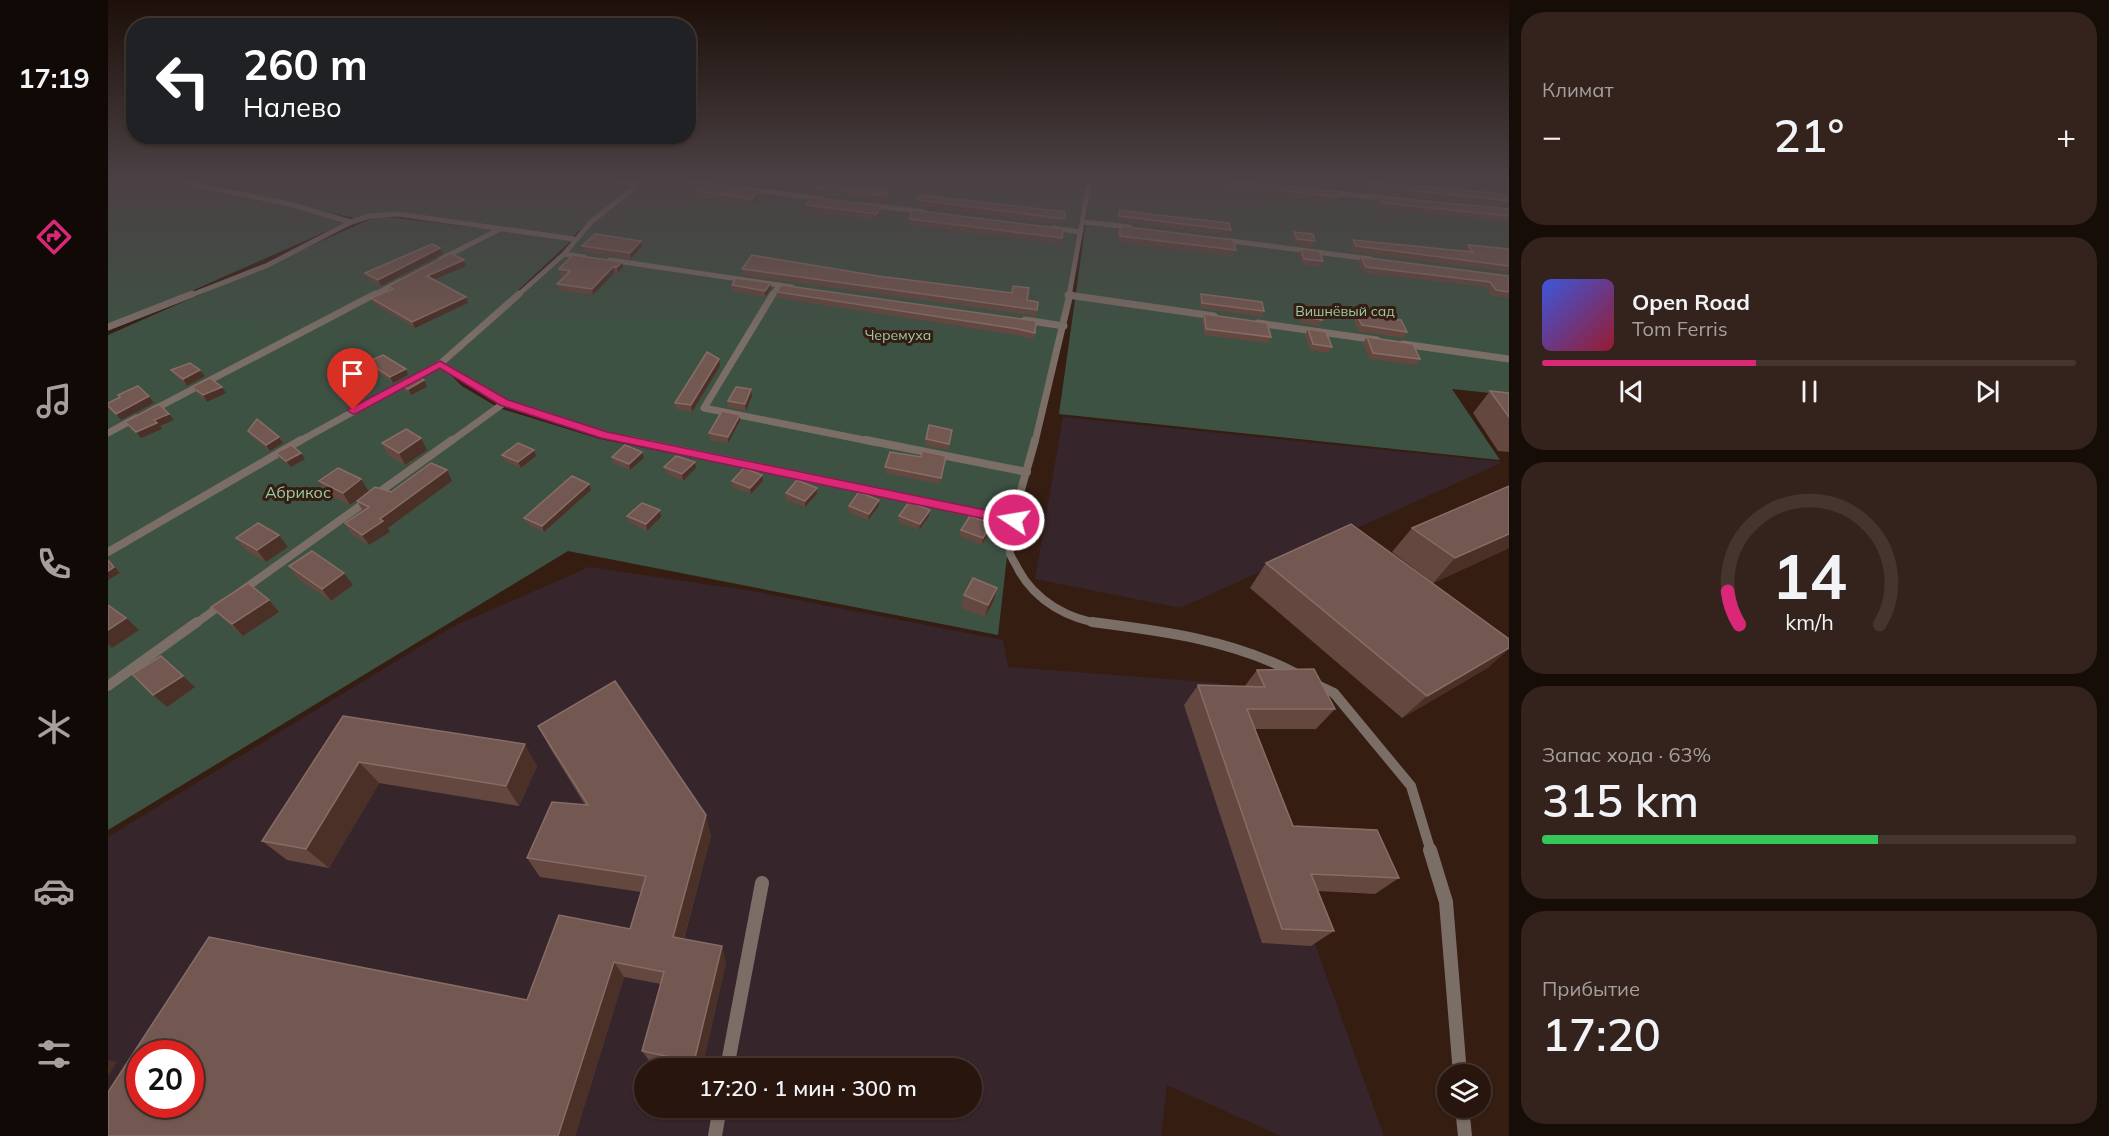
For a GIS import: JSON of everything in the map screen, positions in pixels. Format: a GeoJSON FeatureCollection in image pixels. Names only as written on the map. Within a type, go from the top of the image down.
{"type":"FeatureCollection","features":[{"type":"Feature","properties":{"kind":"lane"},"geometry":{"type":"LineString","coordinates":[[108,327],[268,265],[334,231]]}},
{"type":"Feature","properties":{"kind":"lane"},"geometry":{"type":"LineString","coordinates":[[437,262],[496,231]]}},
{"type":"Feature","properties":{"kind":"lane"},"geometry":{"type":"LineString","coordinates":[[515,231],[574,239]]}},
{"type":"Feature","properties":{"kind":"lane"},"geometry":{"type":"LineString","coordinates":[[108,552],[353,410],[440,364],[564,254],[583,231]]}},
{"type":"Feature","properties":{"kind":"lane"},"geometry":{"type":"LineString","coordinates":[[1082,231],[1064,326],[1014,520],[1010,553],[1026,584],[1057,610],[1088,622],[1183,634],[1269,659],[1334,693],[1411,786],[1446,902],[1459,1064]]}},
{"type":"Feature","properties":{"kind":"lane"},"geometry":{"type":"LineString","coordinates":[[1212,238],[1374,259]]}},
{"type":"Feature","properties":{"kind":"lane"},"geometry":{"type":"LineString","coordinates":[[564,254],[587,257]]}},
{"type":"Feature","properties":{"kind":"lane"},"geometry":{"type":"LineString","coordinates":[[598,258],[803,288]]}},
{"type":"Feature","properties":{"kind":"lane"},"geometry":{"type":"LineString","coordinates":[[108,433],[405,278]]}},
{"type":"Feature","properties":{"kind":"lane"},"geometry":{"type":"LineString","coordinates":[[779,285],[704,408],[1027,472]]}},
{"type":"Feature","properties":{"kind":"lane"},"geometry":{"type":"LineString","coordinates":[[1068,296],[1222,318]]}},
{"type":"Feature","properties":{"kind":"lane"},"geometry":{"type":"LineString","coordinates":[[1016,319],[1064,326]]}},
{"type":"Feature","properties":{"kind":"lane"},"geometry":{"type":"LineString","coordinates":[[1246,321],[1385,341]]}},
{"type":"Feature","properties":{"kind":"lane"},"geometry":{"type":"LineString","coordinates":[[1397,343],[1509,359]]}},
{"type":"Feature","properties":{"kind":"lane"},"geometry":{"type":"LineString","coordinates":[[440,364],[504,403],[605,435],[1014,520]]}},
{"type":"Feature","properties":{"kind":"lane"},"geometry":{"type":"LineString","coordinates":[[108,686],[504,403]]}},
{"type":"Feature","properties":{"kind":"lane"},"geometry":{"type":"LineString","coordinates":[[729,1058],[762,883]]}},
{"type":"Feature","properties":{"kind":"lane"},"geometry":{"type":"LineString","coordinates":[[715,1136],[718,1118]]}},
{"type":"Feature","properties":{"kind":"lane"},"geometry":{"type":"LineString","coordinates":[[1463,1118],[1465,1136]]}},
{"type":"Feature","properties":{"kind":"shaded area"},"geometry":{"type":"Polygon","coordinates":[[[1063,417],[1503,462],[1180,608],[1035,579],[1063,417]]]}},
{"type":"Feature","properties":{"kind":"shaded area"},"geometry":{"type":"Polygon","coordinates":[[[589,567],[752,591],[1003,640],[1008,667],[1221,683],[1384,1136],[1281,1136],[1167,1085],[1161,1136],[108,1136],[108,837],[452,627],[589,567]]]}},
{"type":"Feature","properties":{"kind":"green space"},"geometry":{"type":"Polygon","coordinates":[[[108,231],[327,231],[108,328],[108,231]]]}},
{"type":"Feature","properties":{"kind":"green space","name":"Абрикос"},"geometry":{"type":"Polygon","coordinates":[[[344,231],[505,231],[573,239],[583,231],[1082,231],[1014,520],[605,435],[504,403],[439,364],[462,386],[499,408],[600,439],[1011,522],[998,635],[568,551],[108,830],[108,335],[344,231]],[[572,240],[450,354],[564,254],[572,240]]]}},
{"type":"Feature","properties":{"kind":"green space"},"geometry":{"type":"Polygon","coordinates":[[[529,231],[579,231],[572,237],[529,231]]]}},
{"type":"Feature","properties":{"kind":"green space","name":"Вишнёвый сад"},"geometry":{"type":"Polygon","coordinates":[[[1085,231],[1509,231],[1509,395],[1452,389],[1500,460],[1059,414],[1085,231]]]}},
{"type":"Feature","properties":{"kind":"building"},"geometry":{"type":"Polygon","coordinates":[[[1006,231],[1063,231],[1062,238],[1006,231]]]}},
{"type":"Feature","properties":{"kind":"building"},"geometry":{"type":"Polygon","coordinates":[[[1120,231],[1160,231],[1233,240],[1236,250],[1120,236],[1120,231]]]}},
{"type":"Feature","properties":{"kind":"building"},"geometry":{"type":"Polygon","coordinates":[[[1294,232],[1313,234],[1315,241],[1297,239],[1294,232]]]}},
{"type":"Feature","properties":{"kind":"building"},"geometry":{"type":"Polygon","coordinates":[[[595,234],[641,241],[630,253],[582,246],[595,234]]]}},
{"type":"Feature","properties":{"kind":"building"},"geometry":{"type":"Polygon","coordinates":[[[1353,240],[1473,252],[1468,245],[1509,249],[1509,266],[1356,246],[1353,240]]]}},
{"type":"Feature","properties":{"kind":"building"},"geometry":{"type":"Polygon","coordinates":[[[432,244],[440,248],[378,280],[365,273],[432,244]]]}},
{"type":"Feature","properties":{"kind":"building"},"geometry":{"type":"Polygon","coordinates":[[[1301,249],[1319,251],[1323,261],[1304,259],[1301,249]]]}},
{"type":"Feature","properties":{"kind":"building"},"geometry":{"type":"Polygon","coordinates":[[[451,253],[464,260],[427,276],[466,297],[412,322],[371,298],[393,289],[388,286],[451,253]]]}},
{"type":"Feature","properties":{"kind":"building"},"geometry":{"type":"Polygon","coordinates":[[[573,255],[622,262],[617,267],[613,267],[592,289],[557,284],[570,271],[559,269],[573,255]]]}},
{"type":"Feature","properties":{"kind":"building"},"geometry":{"type":"Polygon","coordinates":[[[752,255],[878,276],[1012,293],[1013,286],[1029,288],[1027,300],[1038,302],[1037,310],[742,269],[752,255]]]}},
{"type":"Feature","properties":{"kind":"building"},"geometry":{"type":"Polygon","coordinates":[[[1361,257],[1509,276],[1509,292],[1496,290],[1490,282],[1366,267],[1361,257]]]}},
{"type":"Feature","properties":{"kind":"building"},"geometry":{"type":"Polygon","coordinates":[[[736,278],[771,283],[765,291],[732,285],[736,278]]]}},
{"type":"Feature","properties":{"kind":"building"},"geometry":{"type":"Polygon","coordinates":[[[781,285],[1036,321],[1035,333],[777,292],[781,285]]]}},
{"type":"Feature","properties":{"kind":"building"},"geometry":{"type":"Polygon","coordinates":[[[1201,294],[1262,302],[1264,311],[1202,303],[1201,294]]]}},
{"type":"Feature","properties":{"kind":"building"},"geometry":{"type":"Polygon","coordinates":[[[1301,307],[1318,309],[1322,320],[1305,317],[1301,307]]]}},
{"type":"Feature","properties":{"kind":"building"},"geometry":{"type":"Polygon","coordinates":[[[1204,314],[1267,323],[1271,337],[1206,329],[1204,314]]]}},
{"type":"Feature","properties":{"kind":"building"},"geometry":{"type":"Polygon","coordinates":[[[1357,316],[1401,320],[1407,332],[1362,325],[1357,316]]]}},
{"type":"Feature","properties":{"kind":"building"},"geometry":{"type":"Polygon","coordinates":[[[1308,329],[1326,332],[1332,347],[1313,344],[1308,329]]]}},
{"type":"Feature","properties":{"kind":"building"},"geometry":{"type":"Polygon","coordinates":[[[1367,337],[1413,344],[1420,359],[1373,353],[1367,337]]]}},
{"type":"Feature","properties":{"kind":"building"},"geometry":{"type":"Polygon","coordinates":[[[707,352],[719,359],[691,405],[675,403],[707,352]]]}},
{"type":"Feature","properties":{"kind":"building"},"geometry":{"type":"Polygon","coordinates":[[[383,355],[406,369],[390,377],[367,362],[383,355]]]}},
{"type":"Feature","properties":{"kind":"building"},"geometry":{"type":"Polygon","coordinates":[[[190,363],[200,370],[183,379],[171,370],[190,363]]]}},
{"type":"Feature","properties":{"kind":"building"},"geometry":{"type":"Polygon","coordinates":[[[417,376],[424,380],[408,389],[401,384],[417,376]]]}},
{"type":"Feature","properties":{"kind":"building"},"geometry":{"type":"Polygon","coordinates":[[[210,378],[222,387],[203,395],[192,387],[210,378]]]}},
{"type":"Feature","properties":{"kind":"building"},"geometry":{"type":"Polygon","coordinates":[[[138,386],[149,396],[116,414],[108,406],[108,403],[120,397],[118,395],[138,386]]]}},
{"type":"Feature","properties":{"kind":"building"},"geometry":{"type":"Polygon","coordinates":[[[736,387],[751,389],[745,404],[728,401],[736,387]]]}},
{"type":"Feature","properties":{"kind":"building"},"geometry":{"type":"Polygon","coordinates":[[[1490,391],[1509,393],[1509,417],[1490,391]]]}},
{"type":"Feature","properties":{"kind":"building"},"geometry":{"type":"Polygon","coordinates":[[[159,404],[169,414],[154,420],[157,423],[136,432],[125,422],[159,404]]]}},
{"type":"Feature","properties":{"kind":"building"},"geometry":{"type":"Polygon","coordinates":[[[722,411],[740,415],[728,437],[709,433],[722,411]]]}},
{"type":"Feature","properties":{"kind":"building"},"geometry":{"type":"Polygon","coordinates":[[[257,419],[279,437],[266,445],[248,431],[257,419]]]}},
{"type":"Feature","properties":{"kind":"building"},"geometry":{"type":"Polygon","coordinates":[[[929,425],[952,430],[949,444],[926,439],[929,425]]]}},
{"type":"Feature","properties":{"kind":"building"},"geometry":{"type":"Polygon","coordinates":[[[406,429],[421,438],[399,453],[382,443],[406,429]]]}},
{"type":"Feature","properties":{"kind":"building"},"geometry":{"type":"Polygon","coordinates":[[[518,443],[534,450],[518,462],[502,455],[518,443]]]}},
{"type":"Feature","properties":{"kind":"building"},"geometry":{"type":"Polygon","coordinates":[[[291,445],[301,453],[286,461],[276,453],[291,445]]]}},
{"type":"Feature","properties":{"kind":"building"},"geometry":{"type":"Polygon","coordinates":[[[625,445],[642,452],[629,464],[612,457],[625,445]]]}},
{"type":"Feature","properties":{"kind":"building"},"geometry":{"type":"Polygon","coordinates":[[[922,451],[946,456],[941,478],[885,467],[890,452],[921,457],[922,451]]]}},
{"type":"Feature","properties":{"kind":"building"},"geometry":{"type":"Polygon","coordinates":[[[676,456],[695,462],[682,474],[664,467],[676,456]]]}},
{"type":"Feature","properties":{"kind":"building"},"geometry":{"type":"Polygon","coordinates":[[[431,463],[447,470],[380,519],[383,521],[362,535],[345,523],[369,507],[357,501],[375,487],[391,492],[431,463]]]}},
{"type":"Feature","properties":{"kind":"building"},"geometry":{"type":"Polygon","coordinates":[[[338,468],[361,479],[343,493],[319,481],[338,468]]]}},
{"type":"Feature","properties":{"kind":"building"},"geometry":{"type":"Polygon","coordinates":[[[744,468],[762,475],[750,488],[732,481],[744,468]]]}},
{"type":"Feature","properties":{"kind":"building"},"geometry":{"type":"Polygon","coordinates":[[[572,476],[589,484],[542,526],[524,518],[572,476]]]}},
{"type":"Feature","properties":{"kind":"building"},"geometry":{"type":"Polygon","coordinates":[[[797,480],[817,488],[805,501],[786,493],[797,480]]]}},
{"type":"Feature","properties":{"kind":"building"},"geometry":{"type":"Polygon","coordinates":[[[1509,486],[1509,534],[1455,558],[1412,528],[1509,486]]]}},
{"type":"Feature","properties":{"kind":"building"},"geometry":{"type":"Polygon","coordinates":[[[859,492],[879,500],[869,514],[849,506],[859,492]]]}},
{"type":"Feature","properties":{"kind":"building"},"geometry":{"type":"Polygon","coordinates":[[[909,502],[930,510],[920,524],[899,516],[909,502]]]}},
{"type":"Feature","properties":{"kind":"building"},"geometry":{"type":"Polygon","coordinates":[[[642,503],[660,510],[646,524],[627,516],[642,503]]]}},
{"type":"Feature","properties":{"kind":"building"},"geometry":{"type":"Polygon","coordinates":[[[970,516],[992,524],[983,538],[961,530],[970,516]]]}},
{"type":"Feature","properties":{"kind":"building"},"geometry":{"type":"Polygon","coordinates":[[[258,523],[279,535],[257,550],[236,538],[258,523]]]}},
{"type":"Feature","properties":{"kind":"building"},"geometry":{"type":"Polygon","coordinates":[[[1351,524],[1509,639],[1509,648],[1427,696],[1266,563],[1351,524]]]}},
{"type":"Feature","properties":{"kind":"building"},"geometry":{"type":"Polygon","coordinates":[[[312,551],[344,573],[322,589],[289,566],[312,551]]]}},
{"type":"Feature","properties":{"kind":"building"},"geometry":{"type":"Polygon","coordinates":[[[108,560],[114,567],[108,571],[108,560]]]}},
{"type":"Feature","properties":{"kind":"building"},"geometry":{"type":"Polygon","coordinates":[[[973,578],[997,588],[988,605],[964,595],[973,578]]]}},
{"type":"Feature","properties":{"kind":"building"},"geometry":{"type":"Polygon","coordinates":[[[248,583],[269,600],[232,624],[211,607],[248,583]]]}},
{"type":"Feature","properties":{"kind":"building"},"geometry":{"type":"Polygon","coordinates":[[[108,605],[126,618],[108,630],[108,605]]]}},
{"type":"Feature","properties":{"kind":"building"},"geometry":{"type":"Polygon","coordinates":[[[161,656],[183,676],[153,695],[132,674],[161,656]]]}},
{"type":"Feature","properties":{"kind":"building"},"geometry":{"type":"Polygon","coordinates":[[[1314,669],[1335,709],[1247,709],[1293,826],[1377,830],[1399,878],[1311,874],[1334,931],[1282,929],[1198,685],[1265,687],[1257,670],[1314,669]]]}},
{"type":"Feature","properties":{"kind":"building"},"geometry":{"type":"Polygon","coordinates":[[[615,681],[706,815],[673,937],[722,946],[695,1058],[675,1058],[642,1051],[664,972],[614,962],[558,1136],[108,1136],[108,1092],[126,1064],[126,1118],[204,1118],[204,1040],[142,1040],[209,937],[527,1000],[559,915],[630,929],[646,876],[527,858],[552,802],[588,805],[538,726],[615,681]]]}},
{"type":"Feature","properties":{"kind":"building"},"geometry":{"type":"Polygon","coordinates":[[[343,716],[525,744],[506,786],[359,762],[306,849],[262,841],[343,716]]]}},
{"type":"Feature","properties":{"kind":"route"},"geometry":{"type":"LineString","coordinates":[[353,410],[440,364],[504,403],[605,435],[1014,520]]}},
{"type":"Feature","properties":{"kind":"park label","name":"Черемуха"},"geometry":{"type":"Point","coordinates":[898,335]}}]}
